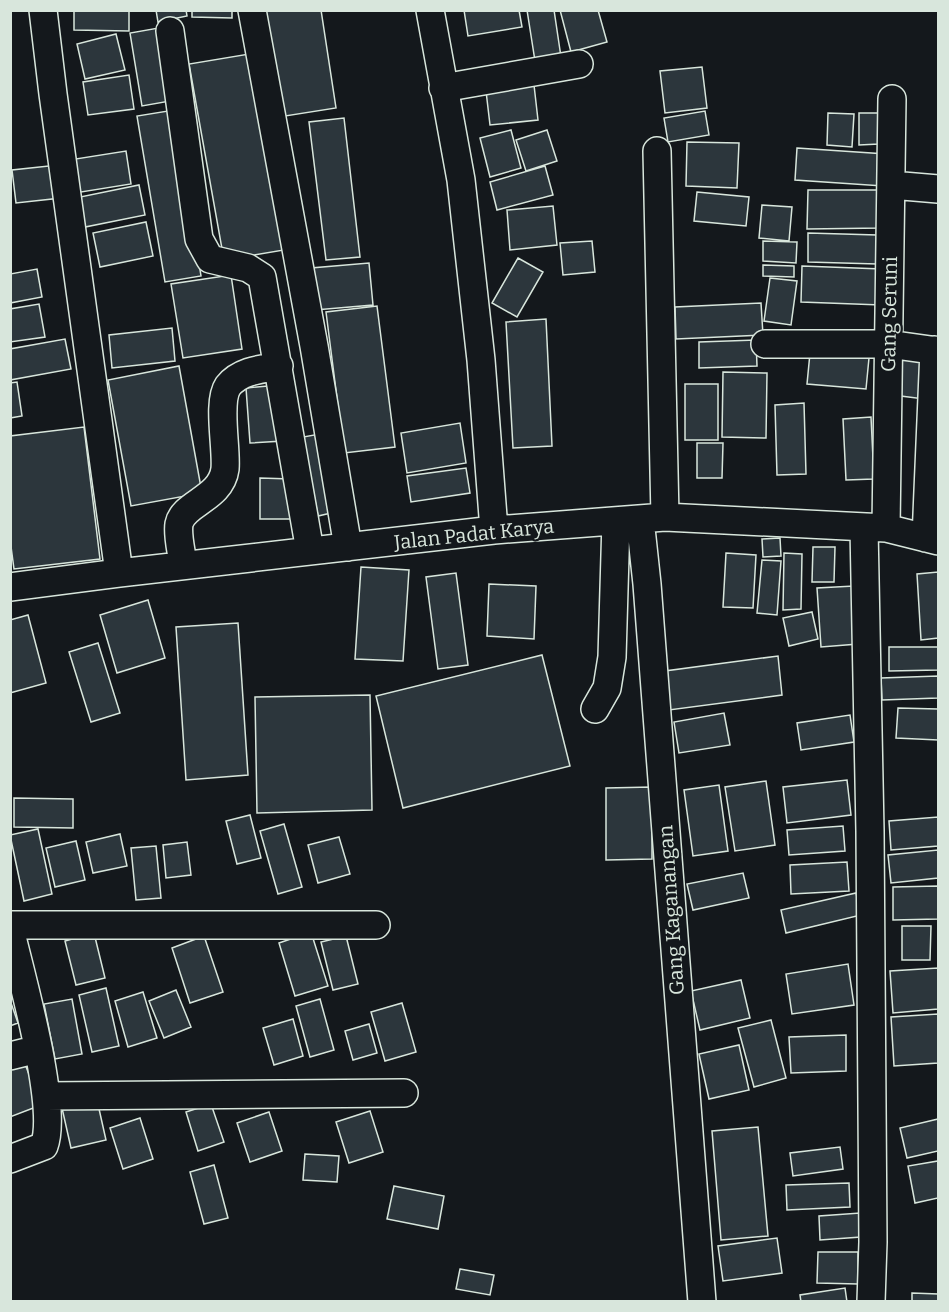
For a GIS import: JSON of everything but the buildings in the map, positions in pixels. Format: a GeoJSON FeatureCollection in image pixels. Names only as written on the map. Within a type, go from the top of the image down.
{"type":"FeatureCollection","features":[{"type":"Feature","properties":{"kind":"street"},"geometry":{"type":"LineString","coordinates":[[43,10],[119,573]]}},
{"type":"Feature","properties":{"kind":"street"},"geometry":{"type":"LineString","coordinates":[[252,10],[348,547]]}},
{"type":"Feature","properties":{"kind":"street"},"geometry":{"type":"LineString","coordinates":[[430,10],[461,180],[481,360],[494,530]]}},
{"type":"Feature","properties":{"kind":"street"},"geometry":{"type":"LineString","coordinates":[[170,31],[199,239],[210,259],[248,267],[262,277],[310,551]]}},
{"type":"Feature","properties":{"kind":"street"},"geometry":{"type":"LineString","coordinates":[[443,88],[579,64]]}},
{"type":"Feature","properties":{"kind":"street","name":"Gang Seruni"},"geometry":{"type":"LineString","coordinates":[[871,1302],[873,1218],[871,843],[875,528],[888,344],[892,99]]}},
{"type":"Feature","properties":{"kind":"street"},"geometry":{"type":"LineString","coordinates":[[595,709],[607,688],[640,519],[657,152]]}},
{"type":"Feature","properties":{"kind":"street"},"geometry":{"type":"LineString","coordinates":[[891,185],[939,189]]}},
{"type":"Feature","properties":{"kind":"street"},"geometry":{"type":"LineString","coordinates":[[262,277],[299,271]]}},
{"type":"Feature","properties":{"kind":"street"},"geometry":{"type":"LineString","coordinates":[[765,344],[888,344],[936,351],[932,539]]}},
{"type":"Feature","properties":{"kind":"street"},"geometry":{"type":"LineString","coordinates":[[183,565],[179,523],[186,511],[203,501],[217,487],[225,471],[222,404],[226,389],[236,378],[254,371],[279,366]]}},
{"type":"Feature","properties":{"kind":"street","name":"Jalan Padat Karya"},"geometry":{"type":"LineString","coordinates":[[10,587],[494,530],[640,519],[875,528],[932,539]]}},
{"type":"Feature","properties":{"kind":"street","name":"Gang Kaganangan"},"geometry":{"type":"LineString","coordinates":[[640,519],[647,584],[702,1302]]}},
{"type":"Feature","properties":{"kind":"street"},"geometry":{"type":"LineString","coordinates":[[10,925],[376,925]]}},
{"type":"Feature","properties":{"kind":"street"},"geometry":{"type":"LineString","coordinates":[[10,929],[38,1049],[46,1096],[48,1136],[44,1146],[10,1159]]}},
{"type":"Feature","properties":{"kind":"street"},"geometry":{"type":"LineString","coordinates":[[10,1056],[38,1049]]}},
{"type":"Feature","properties":{"kind":"street"},"geometry":{"type":"LineString","coordinates":[[46,1096],[404,1093]]}}]}
